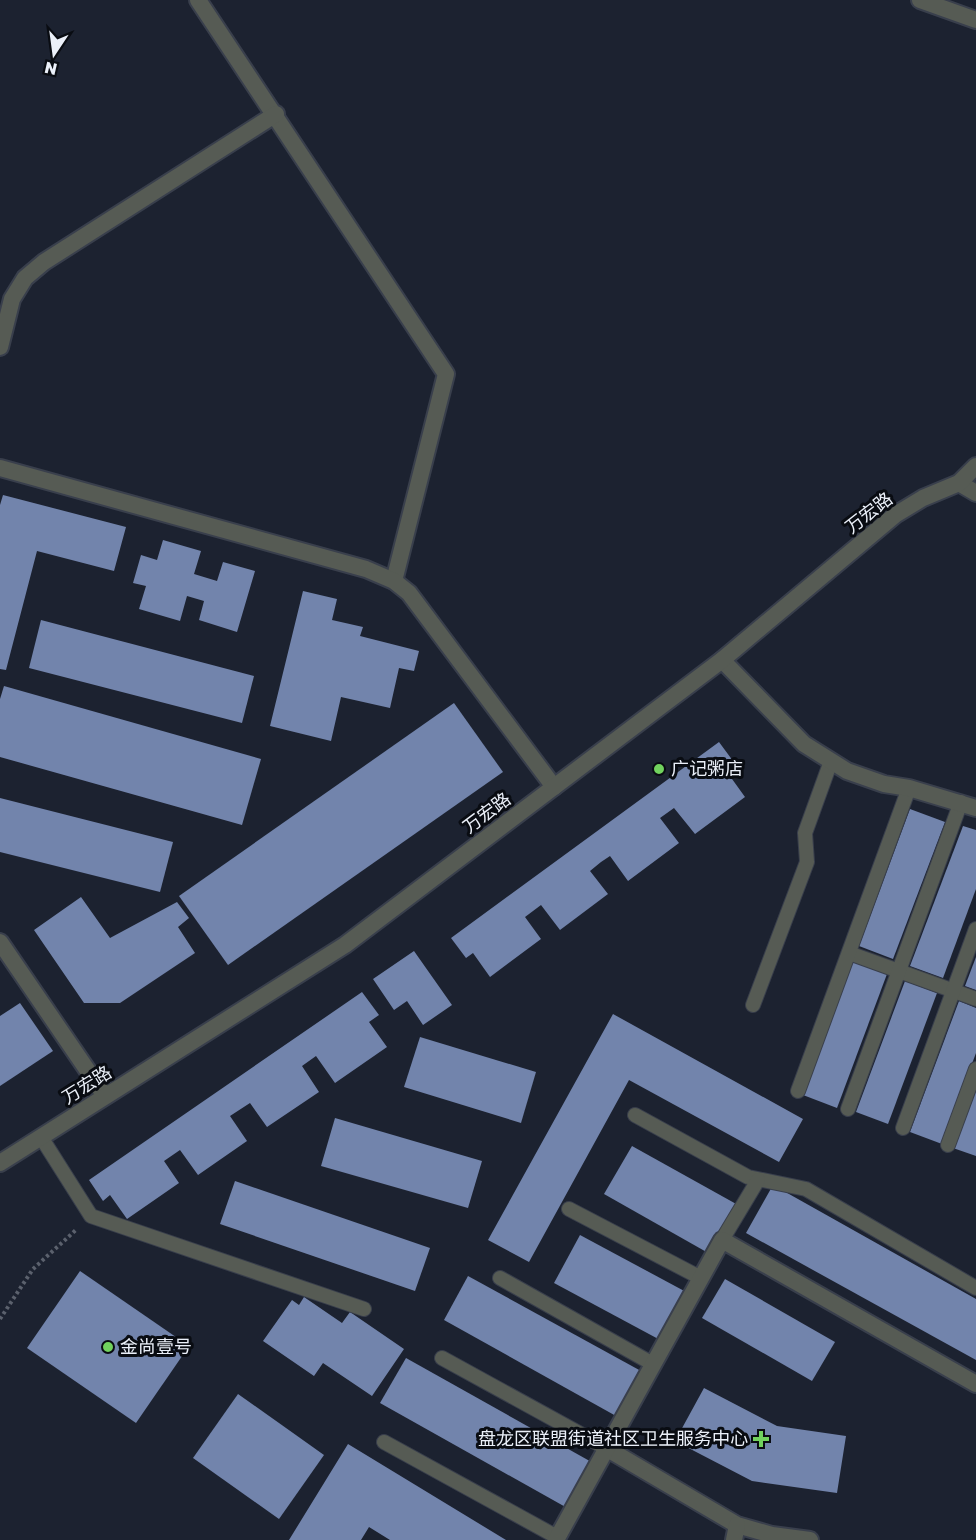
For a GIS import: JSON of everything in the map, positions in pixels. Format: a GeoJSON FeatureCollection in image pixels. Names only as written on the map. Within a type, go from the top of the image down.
{"type":"FeatureCollection","features":[{"type":"Feature","properties":{"kind":"street"},"geometry":{"type":"LineString","coordinates":[[198,0],[276,114],[446,374],[394,581]]}},
{"type":"Feature","properties":{"kind":"street"},"geometry":{"type":"LineString","coordinates":[[920,0],[976,20]]}},
{"type":"Feature","properties":{"kind":"street"},"geometry":{"type":"LineString","coordinates":[[0,347],[12,298],[25,278],[44,262],[276,114]]}},
{"type":"Feature","properties":{"kind":"street","name":"万宏路"},"geometry":{"type":"LineString","coordinates":[[0,1163],[345,945],[722,660],[895,515],[923,498],[959,483],[976,466]]}},
{"type":"Feature","properties":{"kind":"street"},"geometry":{"type":"LineString","coordinates":[[0,468],[366,569],[394,581],[409,593],[554,787]]}},
{"type":"Feature","properties":{"kind":"street"},"geometry":{"type":"LineString","coordinates":[[959,483],[976,493]]}},
{"type":"Feature","properties":{"kind":"street"},"geometry":{"type":"LineString","coordinates":[[722,660],[804,744],[847,771],[884,784],[909,788],[968,805]]}},
{"type":"Feature","properties":{"kind":"street"},"geometry":{"type":"LineString","coordinates":[[0,942],[105,1096]]}},
{"type":"Feature","properties":{"kind":"street"},"geometry":{"type":"LineString","coordinates":[[557,1539],[722,1240],[976,1384]]}},
{"type":"Feature","properties":{"kind":"street"},"geometry":{"type":"LineString","coordinates":[[606,1448],[735,1533],[810,1540]]}},
{"type":"Feature","properties":{"kind":"lane"},"geometry":{"type":"LineString","coordinates":[[753,1005],[807,862],[805,833],[831,761]]}},
{"type":"Feature","properties":{"kind":"lane"},"geometry":{"type":"LineString","coordinates":[[798,1091],[909,788]]}},
{"type":"Feature","properties":{"kind":"lane"},"geometry":{"type":"LineString","coordinates":[[848,1109],[899,971],[968,805]]}},
{"type":"Feature","properties":{"kind":"lane"},"geometry":{"type":"LineString","coordinates":[[903,1128],[976,929]]}},
{"type":"Feature","properties":{"kind":"lane"},"geometry":{"type":"LineString","coordinates":[[849,953],[976,999]]}},
{"type":"Feature","properties":{"kind":"lane"},"geometry":{"type":"LineString","coordinates":[[948,1144],[976,1069]]}},
{"type":"Feature","properties":{"kind":"lane"},"geometry":{"type":"LineString","coordinates":[[635,1115],[748,1177],[806,1189],[976,1288]]}},
{"type":"Feature","properties":{"kind":"lane"},"geometry":{"type":"LineString","coordinates":[[41,1137],[91,1216],[364,1309]]}},
{"type":"Feature","properties":{"kind":"lane"},"geometry":{"type":"LineString","coordinates":[[722,1240],[758,1180]]}},
{"type":"Feature","properties":{"kind":"lane"},"geometry":{"type":"LineString","coordinates":[[569,1209],[701,1278]]}},
{"type":"Feature","properties":{"kind":"lane"},"geometry":{"type":"LineString","coordinates":[[500,1278],[653,1364]]}},
{"type":"Feature","properties":{"kind":"lane"},"geometry":{"type":"LineString","coordinates":[[442,1358],[606,1448]]}},
{"type":"Feature","properties":{"kind":"lane"},"geometry":{"type":"LineString","coordinates":[[384,1442],[557,1539]]}},
{"type":"Feature","properties":{"kind":"path"},"geometry":{"type":"LineString","coordinates":[[0,1318],[33,1269],[91,1216]]}},
{"type":"Feature","properties":{"kind":"building"},"geometry":{"type":"Polygon","coordinates":[[[3,495],[126,527],[114,571],[37,551],[6,670],[0,669],[0,505],[3,495]]]}},
{"type":"Feature","properties":{"kind":"building"},"geometry":{"type":"Polygon","coordinates":[[[163,540],[201,551],[194,574],[217,581],[223,562],[255,571],[237,632],[199,620],[204,601],[187,596],[180,621],[139,609],[146,586],[133,583],[141,555],[157,560],[163,540]]]}},
{"type":"Feature","properties":{"kind":"building"},"geometry":{"type":"Polygon","coordinates":[[[303,591],[337,599],[332,620],[363,627],[360,636],[419,651],[414,671],[399,668],[390,708],[341,697],[331,741],[270,726],[303,591]]]}},
{"type":"Feature","properties":{"kind":"building"},"geometry":{"type":"Polygon","coordinates":[[[41,620],[254,676],[242,723],[29,668],[41,620]]]}},
{"type":"Feature","properties":{"kind":"building"},"geometry":{"type":"Polygon","coordinates":[[[4,686],[261,759],[242,825],[0,757],[0,699],[4,686]]]}},
{"type":"Feature","properties":{"kind":"building"},"geometry":{"type":"Polygon","coordinates":[[[454,703],[503,772],[228,965],[179,896],[454,703]]]}},
{"type":"Feature","properties":{"kind":"building"},"geometry":{"type":"Polygon","coordinates":[[[719,742],[736,765],[727,772],[745,797],[695,834],[674,808],[660,818],[679,843],[628,881],[610,856],[601,862],[590,871],[608,894],[560,930],[541,905],[525,917],[541,939],[490,977],[473,953],[466,958],[451,938],[719,742]]]}},
{"type":"Feature","properties":{"kind":"building"},"geometry":{"type":"Polygon","coordinates":[[[0,798],[173,842],[160,892],[0,852],[0,798]]]}},
{"type":"Feature","properties":{"kind":"building"},"geometry":{"type":"Polygon","coordinates":[[[910,809],[945,822],[893,959],[859,946],[910,809]]]}},
{"type":"Feature","properties":{"kind":"building"},"geometry":{"type":"Polygon","coordinates":[[[963,826],[976,830],[976,889],[943,978],[910,966],[963,826]]]}},
{"type":"Feature","properties":{"kind":"building"},"geometry":{"type":"Polygon","coordinates":[[[81,897],[110,938],[177,902],[189,918],[178,927],[195,953],[120,1003],[84,1003],[34,930],[81,897]]]}},
{"type":"Feature","properties":{"kind":"building"},"geometry":{"type":"Polygon","coordinates":[[[414,951],[452,1005],[423,1025],[407,1001],[394,1010],[373,979],[414,951]]]}},
{"type":"Feature","properties":{"kind":"building"},"geometry":{"type":"Polygon","coordinates":[[[976,957],[976,990],[965,986],[976,957]]]}},
{"type":"Feature","properties":{"kind":"building"},"geometry":{"type":"Polygon","coordinates":[[[853,961],[887,974],[837,1108],[803,1095],[853,961]]]}},
{"type":"Feature","properties":{"kind":"building"},"geometry":{"type":"Polygon","coordinates":[[[905,981],[937,993],[888,1124],[856,1112],[905,981]]]}},
{"type":"Feature","properties":{"kind":"building"},"geometry":{"type":"Polygon","coordinates":[[[362,992],[379,1015],[369,1022],[387,1047],[335,1083],[316,1056],[302,1066],[319,1092],[267,1127],[250,1103],[230,1116],[247,1141],[198,1175],[180,1150],[164,1161],[179,1183],[127,1219],[110,1195],[103,1201],[89,1180],[362,992]]]}},
{"type":"Feature","properties":{"kind":"building"},"geometry":{"type":"Polygon","coordinates":[[[959,1001],[976,1008],[976,1053],[942,1144],[910,1132],[959,1001]]]}},
{"type":"Feature","properties":{"kind":"building"},"geometry":{"type":"Polygon","coordinates":[[[20,1003],[53,1051],[0,1086],[0,1016],[20,1003]]]}},
{"type":"Feature","properties":{"kind":"building"},"geometry":{"type":"Polygon","coordinates":[[[613,1014],[803,1119],[779,1162],[629,1080],[529,1262],[488,1240],[613,1014]]]}},
{"type":"Feature","properties":{"kind":"building"},"geometry":{"type":"Polygon","coordinates":[[[420,1037],[536,1072],[521,1123],[404,1087],[420,1037]]]}},
{"type":"Feature","properties":{"kind":"building"},"geometry":{"type":"Polygon","coordinates":[[[976,1088],[976,1156],[953,1148],[976,1088]]]}},
{"type":"Feature","properties":{"kind":"building"},"geometry":{"type":"Polygon","coordinates":[[[335,1118],[482,1161],[468,1208],[321,1166],[335,1118]]]}},
{"type":"Feature","properties":{"kind":"building"},"geometry":{"type":"Polygon","coordinates":[[[632,1146],[738,1205],[710,1254],[604,1194],[632,1146]]]}},
{"type":"Feature","properties":{"kind":"building"},"geometry":{"type":"Polygon","coordinates":[[[235,1181],[430,1248],[415,1291],[220,1224],[235,1181]]]}},
{"type":"Feature","properties":{"kind":"building"},"geometry":{"type":"Polygon","coordinates":[[[773,1185],[976,1299],[976,1360],[746,1233],[773,1185]]]}},
{"type":"Feature","properties":{"kind":"building"},"geometry":{"type":"Polygon","coordinates":[[[580,1235],[688,1293],[662,1341],[554,1283],[580,1235]]]}},
{"type":"Feature","properties":{"kind":"building","name":"金尚壹号"},"geometry":{"type":"Polygon","coordinates":[[[80,1271],[189,1346],[136,1423],[27,1348],[80,1271]]]}},
{"type":"Feature","properties":{"kind":"building"},"geometry":{"type":"Polygon","coordinates":[[[468,1276],[641,1371],[616,1416],[444,1320],[468,1276]]]}},
{"type":"Feature","properties":{"kind":"building"},"geometry":{"type":"Polygon","coordinates":[[[725,1279],[835,1342],[812,1381],[702,1318],[725,1279]]]}},
{"type":"Feature","properties":{"kind":"building"},"geometry":{"type":"Polygon","coordinates":[[[304,1297],[342,1323],[350,1312],[404,1349],[372,1396],[323,1363],[314,1376],[263,1341],[292,1300],[299,1305],[304,1297]]]}},
{"type":"Feature","properties":{"kind":"building"},"geometry":{"type":"Polygon","coordinates":[[[406,1358],[595,1464],[569,1509],[380,1403],[406,1358]]]}},
{"type":"Feature","properties":{"kind":"building","name":"盘龙区联盟街道社区卫生服务中心"},"geometry":{"type":"Polygon","coordinates":[[[704,1388],[777,1426],[846,1436],[837,1493],[752,1481],[675,1441],[704,1388]]]}},
{"type":"Feature","properties":{"kind":"building"},"geometry":{"type":"Polygon","coordinates":[[[238,1394],[324,1455],[279,1519],[193,1458],[238,1394]]]}},
{"type":"Feature","properties":{"kind":"building"},"geometry":{"type":"Polygon","coordinates":[[[348,1444],[506,1540],[390,1540],[369,1527],[361,1540],[289,1540],[348,1444]]]}},
{"type":"Feature","properties":{"kind":"place","name":"广记粥店"},"geometry":{"type":"Point","coordinates":[659,769]}},
{"type":"Feature","properties":{"kind":"place","name":"金尚壹号"},"geometry":{"type":"Point","coordinates":[108,1347]}},
{"type":"Feature","properties":{"kind":"place","name":"盘龙区联盟街道社区卫生服务中心"},"geometry":{"type":"Point","coordinates":[761,1439]}}]}
